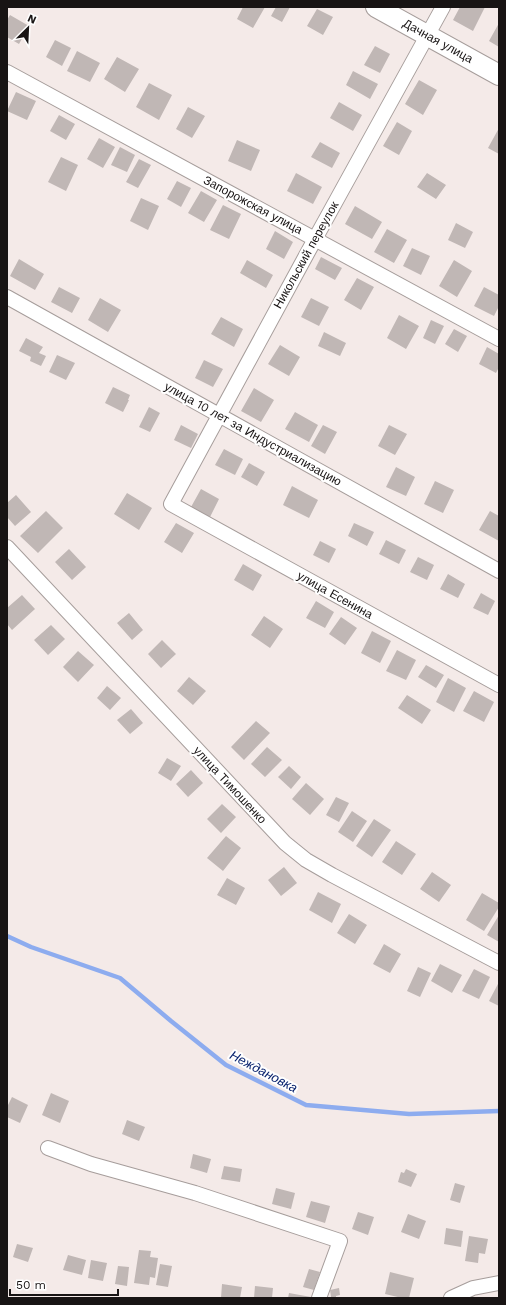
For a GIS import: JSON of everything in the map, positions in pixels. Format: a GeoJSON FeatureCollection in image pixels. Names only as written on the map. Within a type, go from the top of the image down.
{"type":"FeatureCollection","features":[{"type":"Feature","properties":{"kind":"street","name":"Дачная улица"},"geometry":{"type":"LineString","coordinates":[[376,7],[499,75]]}},
{"type":"Feature","properties":{"kind":"street","name":"Никольский переулок"},"geometry":{"type":"LineString","coordinates":[[171,504],[443,7]]}},
{"type":"Feature","properties":{"kind":"street","name":"Запорожская улица"},"geometry":{"type":"LineString","coordinates":[[7,72],[499,339]]}},
{"type":"Feature","properties":{"kind":"street","name":"улица 10 лет за Индустриализацию"},"geometry":{"type":"LineString","coordinates":[[9,302],[219,415],[499,571]]}},
{"type":"Feature","properties":{"kind":"street","name":"улица Есенина"},"geometry":{"type":"LineString","coordinates":[[171,504],[499,685]]}},
{"type":"Feature","properties":{"kind":"street","name":"улица Тимошенко"},"geometry":{"type":"LineString","coordinates":[[7,547],[285,843],[306,860],[332,875],[499,963]]}},
{"type":"Feature","properties":{"kind":"street"},"geometry":{"type":"LineString","coordinates":[[48,1148],[90,1164],[195,1193],[340,1241],[319,1298]]}},
{"type":"Feature","properties":{"kind":"street"},"geometry":{"type":"LineString","coordinates":[[452,1298],[473,1288],[499,1283]]}},
{"type":"Feature","properties":{"kind":"building"},"geometry":{"type":"Polygon","coordinates":[[[243,7],[265,7],[253,28],[237,19],[243,7]]]}},
{"type":"Feature","properties":{"kind":"building"},"geometry":{"type":"Polygon","coordinates":[[[276,7],[290,7],[282,22],[271,16],[276,7]]]}},
{"type":"Feature","properties":{"kind":"building"},"geometry":{"type":"Polygon","coordinates":[[[460,7],[485,7],[473,31],[453,20],[460,7]]]}},
{"type":"Feature","properties":{"kind":"building"},"geometry":{"type":"Polygon","coordinates":[[[317,9],[333,17],[323,35],[307,26],[317,9]]]}},
{"type":"Feature","properties":{"kind":"building"},"geometry":{"type":"Polygon","coordinates":[[[10,15],[29,26],[19,44],[7,37],[7,20],[10,15]]]}},
{"type":"Feature","properties":{"kind":"building"},"geometry":{"type":"Polygon","coordinates":[[[499,23],[499,47],[489,41],[499,23]]]}},
{"type":"Feature","properties":{"kind":"building"},"geometry":{"type":"Polygon","coordinates":[[[55,40],[71,48],[62,66],[46,57],[55,40]]]}},
{"type":"Feature","properties":{"kind":"building"},"geometry":{"type":"Polygon","coordinates":[[[375,46],[390,54],[380,73],[364,65],[375,46]]]}},
{"type":"Feature","properties":{"kind":"building"},"geometry":{"type":"Polygon","coordinates":[[[77,51],[100,63],[90,82],[67,71],[77,51]]]}},
{"type":"Feature","properties":{"kind":"building"},"geometry":{"type":"Polygon","coordinates":[[[117,57],[139,69],[125,92],[104,79],[117,57]]]}},
{"type":"Feature","properties":{"kind":"building"},"geometry":{"type":"Polygon","coordinates":[[[353,71],[378,84],[370,99],[346,85],[353,71]]]}},
{"type":"Feature","properties":{"kind":"building"},"geometry":{"type":"Polygon","coordinates":[[[419,80],[437,90],[423,115],[405,104],[419,80]]]}},
{"type":"Feature","properties":{"kind":"building"},"geometry":{"type":"Polygon","coordinates":[[[149,83],[172,95],[159,120],[136,107],[149,83]]]}},
{"type":"Feature","properties":{"kind":"building"},"geometry":{"type":"Polygon","coordinates":[[[16,92],[36,101],[27,120],[7,111],[16,92]]]}},
{"type":"Feature","properties":{"kind":"building"},"geometry":{"type":"Polygon","coordinates":[[[339,102],[362,115],[353,131],[330,118],[339,102]]]}},
{"type":"Feature","properties":{"kind":"building"},"geometry":{"type":"Polygon","coordinates":[[[188,107],[205,116],[192,138],[176,129],[188,107]]]}},
{"type":"Feature","properties":{"kind":"building"},"geometry":{"type":"Polygon","coordinates":[[[59,115],[75,124],[66,140],[50,131],[59,115]]]}},
{"type":"Feature","properties":{"kind":"building"},"geometry":{"type":"Polygon","coordinates":[[[397,122],[412,131],[399,155],[383,146],[397,122]]]}},
{"type":"Feature","properties":{"kind":"building"},"geometry":{"type":"Polygon","coordinates":[[[499,128],[499,154],[488,148],[499,128]]]}},
{"type":"Feature","properties":{"kind":"building"},"geometry":{"type":"Polygon","coordinates":[[[99,138],[115,147],[103,168],[87,159],[99,138]]]}},
{"type":"Feature","properties":{"kind":"building"},"geometry":{"type":"Polygon","coordinates":[[[237,140],[260,150],[251,171],[228,161],[237,140]]]}},
{"type":"Feature","properties":{"kind":"building"},"geometry":{"type":"Polygon","coordinates":[[[320,142],[340,153],[332,168],[311,157],[320,142]]]}},
{"type":"Feature","properties":{"kind":"building"},"geometry":{"type":"Polygon","coordinates":[[[120,147],[135,155],[127,172],[111,165],[120,147]]]}},
{"type":"Feature","properties":{"kind":"building"},"geometry":{"type":"Polygon","coordinates":[[[61,157],[78,165],[66,191],[48,182],[61,157]]]}},
{"type":"Feature","properties":{"kind":"building"},"geometry":{"type":"Polygon","coordinates":[[[139,159],[151,165],[138,188],[126,182],[139,159]]]}},
{"type":"Feature","properties":{"kind":"building"},"geometry":{"type":"Polygon","coordinates":[[[296,173],[322,187],[313,204],[287,191],[296,173]]]}},
{"type":"Feature","properties":{"kind":"building"},"geometry":{"type":"Polygon","coordinates":[[[427,173],[446,185],[436,199],[417,187],[427,173]]]}},
{"type":"Feature","properties":{"kind":"building"},"geometry":{"type":"Polygon","coordinates":[[[177,181],[191,188],[181,207],[167,199],[177,181]]]}},
{"type":"Feature","properties":{"kind":"building"},"geometry":{"type":"Polygon","coordinates":[[[201,191],[217,200],[204,222],[188,213],[201,191]]]}},
{"type":"Feature","properties":{"kind":"building"},"geometry":{"type":"Polygon","coordinates":[[[141,198],[159,206],[148,230],[130,221],[141,198]]]}},
{"type":"Feature","properties":{"kind":"building"},"geometry":{"type":"Polygon","coordinates":[[[223,205],[241,214],[229,239],[210,230],[223,205]]]}},
{"type":"Feature","properties":{"kind":"building"},"geometry":{"type":"Polygon","coordinates":[[[355,206],[382,222],[372,239],[345,224],[355,206]]]}},
{"type":"Feature","properties":{"kind":"building"},"geometry":{"type":"Polygon","coordinates":[[[456,223],[473,232],[465,248],[448,240],[456,223]]]}},
{"type":"Feature","properties":{"kind":"building"},"geometry":{"type":"Polygon","coordinates":[[[387,229],[407,240],[394,263],[374,252],[387,229]]]}},
{"type":"Feature","properties":{"kind":"building"},"geometry":{"type":"Polygon","coordinates":[[[275,231],[293,242],[284,259],[266,249],[275,231]]]}},
{"type":"Feature","properties":{"kind":"building"},"geometry":{"type":"Polygon","coordinates":[[[412,248],[430,256],[421,275],[403,266],[412,248]]]}},
{"type":"Feature","properties":{"kind":"building"},"geometry":{"type":"Polygon","coordinates":[[[321,257],[342,268],[335,280],[315,269],[321,257]]]}},
{"type":"Feature","properties":{"kind":"building"},"geometry":{"type":"Polygon","coordinates":[[[19,259],[44,274],[35,290],[10,276],[19,259]]]}},
{"type":"Feature","properties":{"kind":"building"},"geometry":{"type":"Polygon","coordinates":[[[247,260],[273,275],[266,288],[240,273],[247,260]]]}},
{"type":"Feature","properties":{"kind":"building"},"geometry":{"type":"Polygon","coordinates":[[[454,260],[472,271],[457,297],[439,286],[454,260]]]}},
{"type":"Feature","properties":{"kind":"building"},"geometry":{"type":"Polygon","coordinates":[[[357,278],[374,287],[361,310],[344,300],[357,278]]]}},
{"type":"Feature","properties":{"kind":"building"},"geometry":{"type":"Polygon","coordinates":[[[59,287],[80,298],[72,313],[51,302],[59,287]]]}},
{"type":"Feature","properties":{"kind":"building"},"geometry":{"type":"Polygon","coordinates":[[[484,287],[499,295],[499,306],[494,316],[474,306],[484,287]]]}},
{"type":"Feature","properties":{"kind":"building"},"geometry":{"type":"Polygon","coordinates":[[[100,298],[121,310],[108,332],[88,320],[100,298]]]}},
{"type":"Feature","properties":{"kind":"building"},"geometry":{"type":"Polygon","coordinates":[[[311,298],[329,307],[319,326],[301,317],[311,298]]]}},
{"type":"Feature","properties":{"kind":"building"},"geometry":{"type":"Polygon","coordinates":[[[399,315],[419,326],[406,349],[387,338],[399,315]]]}},
{"type":"Feature","properties":{"kind":"building"},"geometry":{"type":"Polygon","coordinates":[[[221,317],[243,329],[234,347],[211,334],[221,317]]]}},
{"type":"Feature","properties":{"kind":"building"},"geometry":{"type":"Polygon","coordinates":[[[431,320],[444,326],[435,344],[423,338],[431,320]]]}},
{"type":"Feature","properties":{"kind":"building"},"geometry":{"type":"Polygon","coordinates":[[[454,329],[467,336],[458,352],[445,344],[454,329]]]}},
{"type":"Feature","properties":{"kind":"building"},"geometry":{"type":"Polygon","coordinates":[[[324,332],[346,343],[340,356],[318,346],[324,332]]]}},
{"type":"Feature","properties":{"kind":"building"},"geometry":{"type":"Polygon","coordinates":[[[26,338],[43,347],[39,353],[46,356],[41,366],[30,361],[31,357],[19,351],[26,338]]]}},
{"type":"Feature","properties":{"kind":"building"},"geometry":{"type":"Polygon","coordinates":[[[280,345],[300,357],[289,376],[268,364],[280,345]]]}},
{"type":"Feature","properties":{"kind":"building"},"geometry":{"type":"Polygon","coordinates":[[[487,347],[499,354],[499,367],[496,373],[479,364],[487,347]]]}},
{"type":"Feature","properties":{"kind":"building"},"geometry":{"type":"Polygon","coordinates":[[[57,355],[75,363],[66,380],[49,372],[57,355]]]}},
{"type":"Feature","properties":{"kind":"building"},"geometry":{"type":"Polygon","coordinates":[[[204,360],[223,369],[213,387],[195,378],[204,360]]]}},
{"type":"Feature","properties":{"kind":"building"},"geometry":{"type":"Polygon","coordinates":[[[113,387],[130,395],[123,412],[105,403],[113,387]]]}},
{"type":"Feature","properties":{"kind":"building"},"geometry":{"type":"Polygon","coordinates":[[[254,388],[274,400],[261,422],[241,411],[254,388]]]}},
{"type":"Feature","properties":{"kind":"building"},"geometry":{"type":"Polygon","coordinates":[[[149,407],[160,413],[150,432],[139,427],[149,407]]]}},
{"type":"Feature","properties":{"kind":"building"},"geometry":{"type":"Polygon","coordinates":[[[295,412],[318,425],[309,442],[285,429],[295,412]]]}},
{"type":"Feature","properties":{"kind":"building"},"geometry":{"type":"Polygon","coordinates":[[[181,425],[198,434],[191,448],[174,440],[181,425]]]}},
{"type":"Feature","properties":{"kind":"building"},"geometry":{"type":"Polygon","coordinates":[[[323,425],[337,432],[325,454],[311,446],[323,425]]]}},
{"type":"Feature","properties":{"kind":"building"},"geometry":{"type":"Polygon","coordinates":[[[389,425],[407,434],[395,455],[378,446],[389,425]]]}},
{"type":"Feature","properties":{"kind":"building"},"geometry":{"type":"Polygon","coordinates":[[[224,449],[243,459],[235,475],[215,465],[224,449]]]}},
{"type":"Feature","properties":{"kind":"building"},"geometry":{"type":"Polygon","coordinates":[[[249,463],[265,472],[257,486],[241,477],[249,463]]]}},
{"type":"Feature","properties":{"kind":"building"},"geometry":{"type":"Polygon","coordinates":[[[396,467],[415,477],[406,496],[386,487],[396,467]]]}},
{"type":"Feature","properties":{"kind":"building"},"geometry":{"type":"Polygon","coordinates":[[[435,481],[454,490],[443,513],[424,504],[435,481]]]}},
{"type":"Feature","properties":{"kind":"building"},"geometry":{"type":"Polygon","coordinates":[[[292,486],[318,500],[309,518],[283,505],[292,486]]]}},
{"type":"Feature","properties":{"kind":"building"},"geometry":{"type":"Polygon","coordinates":[[[201,489],[219,499],[210,517],[191,507],[201,489]]]}},
{"type":"Feature","properties":{"kind":"building"},"geometry":{"type":"Polygon","coordinates":[[[127,493],[152,508],[139,530],[114,514],[127,493]]]}},
{"type":"Feature","properties":{"kind":"building"},"geometry":{"type":"Polygon","coordinates":[[[16,495],[31,512],[15,526],[7,517],[7,503],[16,495]]]}},
{"type":"Feature","properties":{"kind":"building"},"geometry":{"type":"Polygon","coordinates":[[[46,511],[63,528],[38,553],[20,536],[46,511]]]}},
{"type":"Feature","properties":{"kind":"building"},"geometry":{"type":"Polygon","coordinates":[[[490,511],[499,516],[499,541],[479,530],[490,511]]]}},
{"type":"Feature","properties":{"kind":"building"},"geometry":{"type":"Polygon","coordinates":[[[176,523],[194,533],[182,553],[164,542],[176,523]]]}},
{"type":"Feature","properties":{"kind":"building"},"geometry":{"type":"Polygon","coordinates":[[[354,523],[374,532],[367,546],[348,536],[354,523]]]}},
{"type":"Feature","properties":{"kind":"building"},"geometry":{"type":"Polygon","coordinates":[[[386,540],[406,550],[399,564],[379,554],[386,540]]]}},
{"type":"Feature","properties":{"kind":"building"},"geometry":{"type":"Polygon","coordinates":[[[320,541],[336,549],[329,563],[313,555],[320,541]]]}},
{"type":"Feature","properties":{"kind":"building"},"geometry":{"type":"Polygon","coordinates":[[[69,549],[86,567],[72,580],[55,562],[69,549]]]}},
{"type":"Feature","properties":{"kind":"building"},"geometry":{"type":"Polygon","coordinates":[[[418,557],[434,565],[427,580],[410,572],[418,557]]]}},
{"type":"Feature","properties":{"kind":"building"},"geometry":{"type":"Polygon","coordinates":[[[243,564],[262,575],[253,591],[234,580],[243,564]]]}},
{"type":"Feature","properties":{"kind":"building"},"geometry":{"type":"Polygon","coordinates":[[[448,574],[465,584],[458,598],[440,589],[448,574]]]}},
{"type":"Feature","properties":{"kind":"building"},"geometry":{"type":"Polygon","coordinates":[[[481,593],[495,601],[488,615],[473,608],[481,593]]]}},
{"type":"Feature","properties":{"kind":"building"},"geometry":{"type":"Polygon","coordinates":[[[22,595],[35,609],[12,630],[7,624],[7,608],[22,595]]]}},
{"type":"Feature","properties":{"kind":"building"},"geometry":{"type":"Polygon","coordinates":[[[316,601],[334,612],[325,628],[306,618],[316,601]]]}},
{"type":"Feature","properties":{"kind":"building"},"geometry":{"type":"Polygon","coordinates":[[[129,613],[143,630],[132,640],[117,623],[129,613]]]}},
{"type":"Feature","properties":{"kind":"building"},"geometry":{"type":"Polygon","coordinates":[[[264,616],[283,629],[270,648],[251,635],[264,616]]]}},
{"type":"Feature","properties":{"kind":"building"},"geometry":{"type":"Polygon","coordinates":[[[341,617],[357,628],[345,645],[329,634],[341,617]]]}},
{"type":"Feature","properties":{"kind":"building"},"geometry":{"type":"Polygon","coordinates":[[[51,625],[65,639],[48,655],[34,640],[51,625]]]}},
{"type":"Feature","properties":{"kind":"building"},"geometry":{"type":"Polygon","coordinates":[[[372,631],[391,641],[380,663],[361,653],[372,631]]]}},
{"type":"Feature","properties":{"kind":"building"},"geometry":{"type":"Polygon","coordinates":[[[162,640],[176,654],[161,668],[148,654],[162,640]]]}},
{"type":"Feature","properties":{"kind":"building"},"geometry":{"type":"Polygon","coordinates":[[[397,650],[416,660],[406,680],[386,671],[397,650]]]}},
{"type":"Feature","properties":{"kind":"building"},"geometry":{"type":"Polygon","coordinates":[[[78,651],[94,665],[78,682],[63,667],[78,651]]]}},
{"type":"Feature","properties":{"kind":"building"},"geometry":{"type":"Polygon","coordinates":[[[426,665],[444,675],[436,688],[418,677],[426,665]]]}},
{"type":"Feature","properties":{"kind":"building"},"geometry":{"type":"Polygon","coordinates":[[[189,677],[206,691],[193,705],[177,691],[189,677]]]}},
{"type":"Feature","properties":{"kind":"building"},"geometry":{"type":"Polygon","coordinates":[[[448,678],[466,688],[454,712],[436,702],[448,678]]]}},
{"type":"Feature","properties":{"kind":"building"},"geometry":{"type":"Polygon","coordinates":[[[107,686],[121,698],[110,710],[97,698],[107,686]]]}},
{"type":"Feature","properties":{"kind":"building"},"geometry":{"type":"Polygon","coordinates":[[[474,691],[494,702],[484,722],[463,711],[474,691]]]}},
{"type":"Feature","properties":{"kind":"building"},"geometry":{"type":"Polygon","coordinates":[[[407,695],[431,710],[422,724],[398,708],[407,695]]]}},
{"type":"Feature","properties":{"kind":"building"},"geometry":{"type":"Polygon","coordinates":[[[131,709],[143,723],[130,734],[117,720],[131,709]]]}},
{"type":"Feature","properties":{"kind":"building"},"geometry":{"type":"Polygon","coordinates":[[[256,721],[270,733],[244,760],[231,747],[256,721]]]}},
{"type":"Feature","properties":{"kind":"building"},"geometry":{"type":"Polygon","coordinates":[[[267,747],[282,760],[265,777],[251,764],[267,747]]]}},
{"type":"Feature","properties":{"kind":"building"},"geometry":{"type":"Polygon","coordinates":[[[167,758],[181,766],[171,781],[158,773],[167,758]]]}},
{"type":"Feature","properties":{"kind":"building"},"geometry":{"type":"Polygon","coordinates":[[[289,766],[301,777],[291,789],[278,777],[289,766]]]}},
{"type":"Feature","properties":{"kind":"building"},"geometry":{"type":"Polygon","coordinates":[[[191,770],[203,783],[188,797],[176,784],[191,770]]]}},
{"type":"Feature","properties":{"kind":"building"},"geometry":{"type":"Polygon","coordinates":[[[306,783],[324,799],[310,815],[292,799],[306,783]]]}},
{"type":"Feature","properties":{"kind":"building"},"geometry":{"type":"Polygon","coordinates":[[[336,797],[349,803],[339,822],[326,815],[336,797]]]}},
{"type":"Feature","properties":{"kind":"building"},"geometry":{"type":"Polygon","coordinates":[[[222,804],[236,817],[221,833],[207,819],[222,804]]]}},
{"type":"Feature","properties":{"kind":"building"},"geometry":{"type":"Polygon","coordinates":[[[352,811],[367,821],[353,842],[338,832],[352,811]]]}},
{"type":"Feature","properties":{"kind":"building"},"geometry":{"type":"Polygon","coordinates":[[[374,819],[391,830],[372,857],[356,846],[374,819]]]}},
{"type":"Feature","properties":{"kind":"building"},"geometry":{"type":"Polygon","coordinates":[[[226,836],[241,848],[223,871],[207,858],[226,836]]]}},
{"type":"Feature","properties":{"kind":"building"},"geometry":{"type":"Polygon","coordinates":[[[396,841],[416,854],[402,875],[382,862],[396,841]]]}},
{"type":"Feature","properties":{"kind":"building"},"geometry":{"type":"Polygon","coordinates":[[[284,867],[297,883],[281,896],[268,880],[284,867]]]}},
{"type":"Feature","properties":{"kind":"building"},"geometry":{"type":"Polygon","coordinates":[[[432,872],[451,885],[439,902],[420,889],[432,872]]]}},
{"type":"Feature","properties":{"kind":"building"},"geometry":{"type":"Polygon","coordinates":[[[227,878],[245,888],[236,905],[217,895],[227,878]]]}},
{"type":"Feature","properties":{"kind":"building"},"geometry":{"type":"Polygon","coordinates":[[[318,892],[341,904],[332,923],[309,910],[318,892]]]}},
{"type":"Feature","properties":{"kind":"building"},"geometry":{"type":"Polygon","coordinates":[[[482,893],[499,903],[499,907],[484,931],[466,920],[482,893]]]}},
{"type":"Feature","properties":{"kind":"building"},"geometry":{"type":"Polygon","coordinates":[[[349,914],[367,925],[355,944],[337,933],[349,914]]]}},
{"type":"Feature","properties":{"kind":"building"},"geometry":{"type":"Polygon","coordinates":[[[499,915],[499,942],[487,935],[499,915]]]}},
{"type":"Feature","properties":{"kind":"building"},"geometry":{"type":"Polygon","coordinates":[[[384,944],[401,954],[390,973],[373,964],[384,944]]]}},
{"type":"Feature","properties":{"kind":"building"},"geometry":{"type":"Polygon","coordinates":[[[440,964],[462,975],[452,993],[431,981],[440,964]]]}},
{"type":"Feature","properties":{"kind":"building"},"geometry":{"type":"Polygon","coordinates":[[[418,967],[431,973],[420,997],[407,991],[418,967]]]}},
{"type":"Feature","properties":{"kind":"building"},"geometry":{"type":"Polygon","coordinates":[[[474,969],[490,977],[479,999],[462,991],[474,969]]]}},
{"type":"Feature","properties":{"kind":"building"},"geometry":{"type":"Polygon","coordinates":[[[499,982],[499,1006],[489,1001],[499,982]]]}},
{"type":"Feature","properties":{"kind":"building"},"geometry":{"type":"Polygon","coordinates":[[[51,1093],[69,1101],[60,1123],[42,1115],[51,1093]]]}},
{"type":"Feature","properties":{"kind":"building"},"geometry":{"type":"Polygon","coordinates":[[[12,1097],[28,1105],[20,1123],[7,1117],[7,1107],[12,1097]]]}},
{"type":"Feature","properties":{"kind":"building"},"geometry":{"type":"Polygon","coordinates":[[[127,1120],[145,1127],[139,1141],[122,1134],[127,1120]]]}},
{"type":"Feature","properties":{"kind":"building"},"geometry":{"type":"Polygon","coordinates":[[[193,1154],[211,1159],[207,1173],[190,1168],[193,1154]]]}},
{"type":"Feature","properties":{"kind":"building"},"geometry":{"type":"Polygon","coordinates":[[[224,1166],[242,1169],[240,1182],[221,1179],[224,1166]]]}},
{"type":"Feature","properties":{"kind":"building"},"geometry":{"type":"Polygon","coordinates":[[[406,1169],[417,1174],[411,1187],[398,1182],[401,1172],[404,1173],[406,1169]]]}},
{"type":"Feature","properties":{"kind":"building"},"geometry":{"type":"Polygon","coordinates":[[[455,1183],[465,1186],[460,1203],[450,1200],[455,1183]]]}},
{"type":"Feature","properties":{"kind":"building"},"geometry":{"type":"Polygon","coordinates":[[[276,1188],[295,1193],[291,1209],[272,1204],[276,1188]]]}},
{"type":"Feature","properties":{"kind":"building"},"geometry":{"type":"Polygon","coordinates":[[[311,1201],[330,1206],[325,1223],[306,1217],[311,1201]]]}},
{"type":"Feature","properties":{"kind":"building"},"geometry":{"type":"Polygon","coordinates":[[[358,1212],[374,1217],[368,1235],[352,1229],[358,1212]]]}},
{"type":"Feature","properties":{"kind":"building"},"geometry":{"type":"Polygon","coordinates":[[[408,1214],[426,1221],[419,1239],[401,1232],[408,1214]]]}},
{"type":"Feature","properties":{"kind":"building"},"geometry":{"type":"Polygon","coordinates":[[[446,1228],[463,1231],[461,1247],[444,1244],[446,1228]]]}},
{"type":"Feature","properties":{"kind":"building"},"geometry":{"type":"Polygon","coordinates":[[[469,1236],[488,1239],[485,1254],[479,1253],[478,1263],[465,1261],[469,1236]]]}},
{"type":"Feature","properties":{"kind":"building"},"geometry":{"type":"Polygon","coordinates":[[[17,1244],[33,1248],[28,1262],[13,1257],[17,1244]]]}},
{"type":"Feature","properties":{"kind":"building"},"geometry":{"type":"Polygon","coordinates":[[[139,1250],[151,1251],[150,1257],[158,1258],[155,1278],[150,1277],[149,1285],[134,1283],[139,1250]]]}},
{"type":"Feature","properties":{"kind":"building"},"geometry":{"type":"Polygon","coordinates":[[[68,1255],[86,1260],[82,1275],[63,1270],[68,1255]]]}},
{"type":"Feature","properties":{"kind":"building"},"geometry":{"type":"Polygon","coordinates":[[[91,1260],[107,1263],[103,1281],[88,1278],[91,1260]]]}},
{"type":"Feature","properties":{"kind":"building"},"geometry":{"type":"Polygon","coordinates":[[[160,1264],[172,1266],[168,1287],[156,1285],[160,1264]]]}},
{"type":"Feature","properties":{"kind":"building"},"geometry":{"type":"Polygon","coordinates":[[[118,1266],[129,1267],[127,1286],[115,1284],[118,1266]]]}},
{"type":"Feature","properties":{"kind":"building"},"geometry":{"type":"Polygon","coordinates":[[[309,1269],[320,1272],[314,1290],[303,1287],[309,1269]]]}},
{"type":"Feature","properties":{"kind":"building"},"geometry":{"type":"Polygon","coordinates":[[[390,1272],[414,1278],[409,1298],[385,1294],[390,1272]]]}},
{"type":"Feature","properties":{"kind":"building"},"geometry":{"type":"Polygon","coordinates":[[[222,1284],[242,1287],[240,1298],[221,1298],[222,1284]]]}},
{"type":"Feature","properties":{"kind":"building"},"geometry":{"type":"Polygon","coordinates":[[[255,1286],[273,1288],[272,1298],[254,1298],[255,1286]]]}},
{"type":"Feature","properties":{"kind":"building"},"geometry":{"type":"Polygon","coordinates":[[[339,1288],[340,1295],[336,1296],[336,1298],[328,1298],[331,1297],[330,1290],[339,1288]]]}},
{"type":"Feature","properties":{"kind":"building"},"geometry":{"type":"Polygon","coordinates":[[[289,1293],[311,1297],[311,1298],[288,1298],[289,1293]]]}},
{"type":"Feature","properties":{"kind":"waterway","name":"Неждановка"},"geometry":{"type":"LineString","coordinates":[[7,936],[31,947],[120,978],[226,1065],[306,1105],[409,1114],[499,1111]]}}]}
